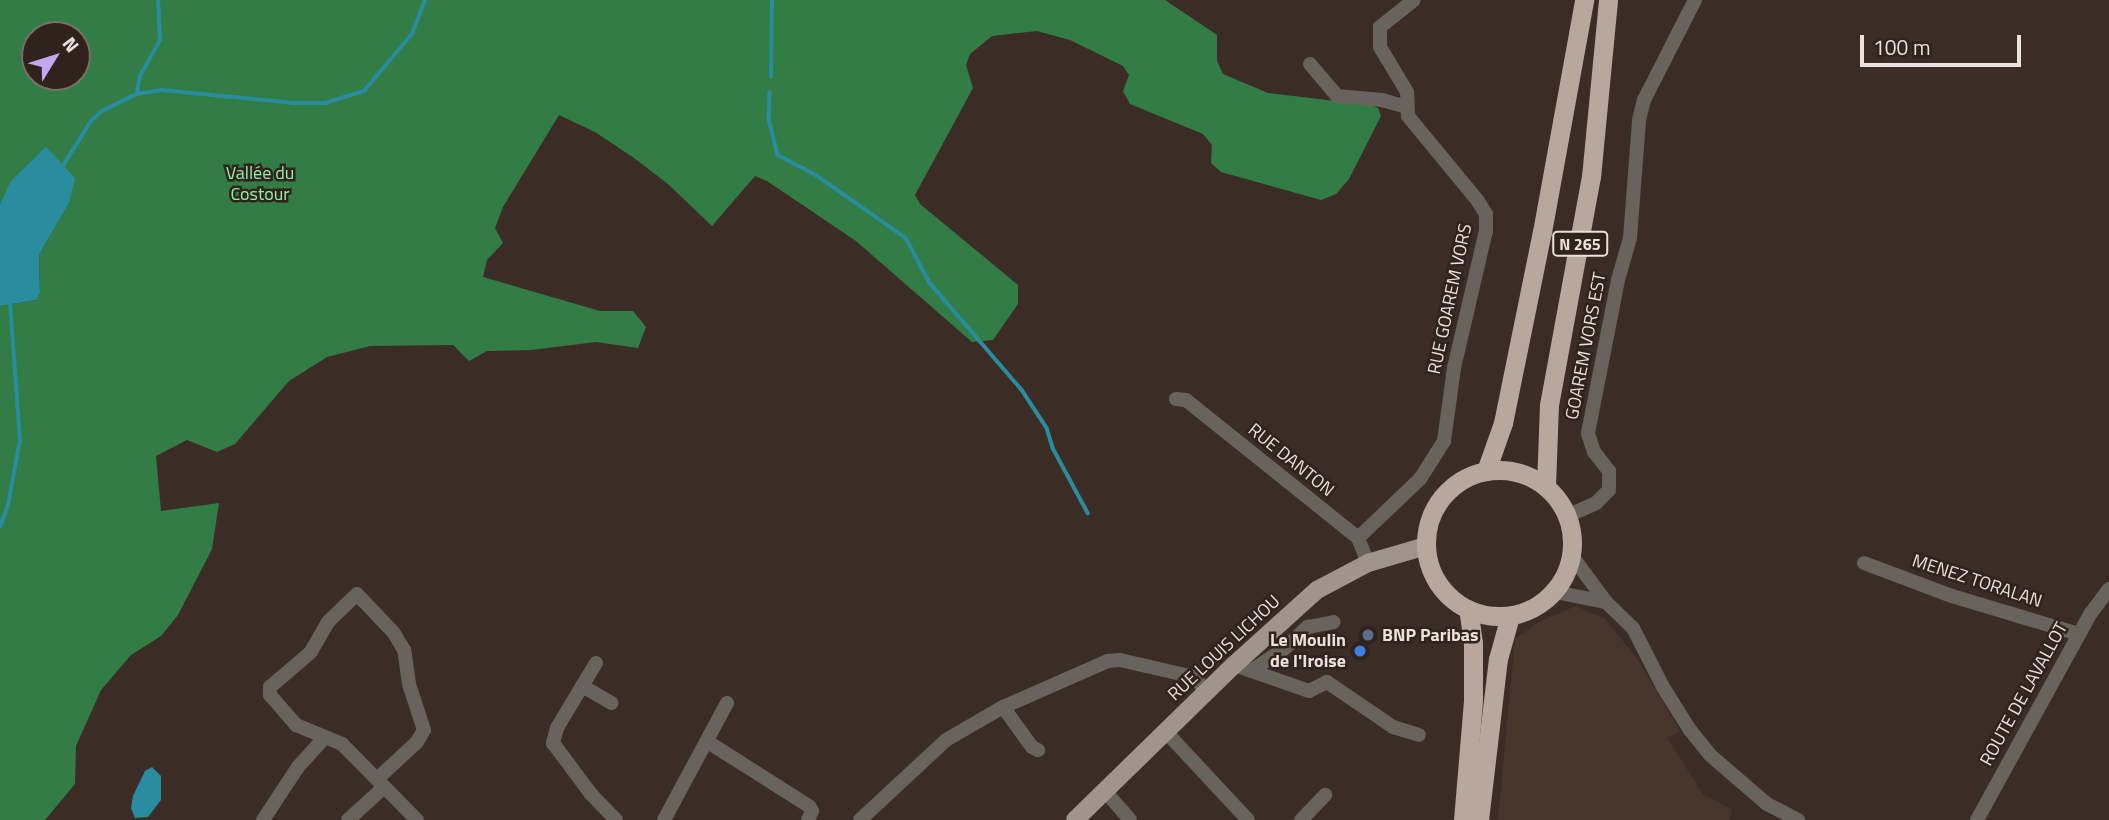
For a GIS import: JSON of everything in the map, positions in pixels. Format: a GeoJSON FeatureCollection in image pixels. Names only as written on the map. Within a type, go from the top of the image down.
{"type":"FeatureCollection","features":[{"type":"Feature","properties":{"kind":"highway","name":"N 265"},"geometry":{"type":"LineString","coordinates":[[1486,471],[1503,423],[1542,232],[1584,0]]}},
{"type":"Feature","properties":{"kind":"highway","name":"N 265"},"geometry":{"type":"LineString","coordinates":[[1546,486],[1545,446],[1549,405],[1591,177],[1608,0]]}},
{"type":"Feature","properties":{"kind":"highway"},"geometry":{"type":"LineString","coordinates":[[1486,471],[1524,474],[1546,486],[1567,516],[1572,536],[1572,556],[1555,592],[1534,607],[1510,616],[1488,616],[1468,610],[1451,598],[1438,583],[1426,546],[1429,525],[1436,506],[1450,489],[1467,478],[1486,471]]}},
{"type":"Feature","properties":{"kind":"highway"},"geometry":{"type":"LineString","coordinates":[[1463,820],[1473,699],[1473,643],[1468,610]]}},
{"type":"Feature","properties":{"kind":"highway"},"geometry":{"type":"LineString","coordinates":[[1479,820],[1494,684],[1510,616]]}},
{"type":"Feature","properties":{"kind":"main road","name":"RUE LOUIS LICHOU"},"geometry":{"type":"LineString","coordinates":[[1075,820],[1207,692],[1242,668],[1317,590],[1368,564],[1426,546]]}},
{"type":"Feature","properties":{"kind":"street","name":"RUE GOAREM VORS"},"geometry":{"type":"LineString","coordinates":[[1357,538],[1420,479],[1444,441],[1454,368],[1486,231],[1486,214],[1478,201],[1408,116],[1406,92],[1380,47],[1378,36],[1386,19],[1414,0]]}},
{"type":"Feature","properties":{"kind":"street","name":"GOAREM VORS EST"},"geometry":{"type":"LineString","coordinates":[[1567,516],[1596,503],[1609,489],[1609,471],[1594,452],[1588,433],[1618,280],[1630,238],[1639,120],[1644,100],[1695,0]]}},
{"type":"Feature","properties":{"kind":"street"},"geometry":{"type":"LineString","coordinates":[[1310,64],[1337,96],[1382,100],[1406,107]]}},
{"type":"Feature","properties":{"kind":"street","name":"RUE DANTON"},"geometry":{"type":"LineString","coordinates":[[1176,399],[1186,400],[1357,538],[1368,564]]}},
{"type":"Feature","properties":{"kind":"street"},"geometry":{"type":"LineString","coordinates":[[1572,556],[1606,602],[1633,628],[1663,687],[1690,730],[1710,755],[1767,804],[1798,820]]}},
{"type":"Feature","properties":{"kind":"street","name":"MENEZ TORALAN"},"geometry":{"type":"LineString","coordinates":[[1864,563],[1952,596],[2079,634]]}},
{"type":"Feature","properties":{"kind":"street","name":"ROUTE DE LAVALLOT"},"geometry":{"type":"LineString","coordinates":[[1977,820],[2079,634],[2109,589]]}},
{"type":"Feature","properties":{"kind":"street"},"geometry":{"type":"LineString","coordinates":[[1555,592],[1606,602]]}},
{"type":"Feature","properties":{"kind":"street"},"geometry":{"type":"LineString","coordinates":[[348,820],[381,783],[417,742],[424,730],[409,684],[404,650],[393,632],[357,594],[328,622],[311,652],[270,687],[276,705],[296,725],[342,744],[381,783],[417,820]]}},
{"type":"Feature","properties":{"kind":"street"},"geometry":{"type":"LineString","coordinates":[[1242,668],[1284,649],[1308,627],[1334,622]]}},
{"type":"Feature","properties":{"kind":"street"},"geometry":{"type":"LineString","coordinates":[[865,818],[946,740],[1003,707],[1086,670],[1120,660],[1194,677],[1207,692]]}},
{"type":"Feature","properties":{"kind":"street"},"geometry":{"type":"LineString","coordinates":[[596,663],[556,728],[553,743],[591,794],[616,820]]}},
{"type":"Feature","properties":{"kind":"street"},"geometry":{"type":"LineString","coordinates":[[1242,668],[1309,691],[1327,682],[1393,727],[1419,735]]}},
{"type":"Feature","properties":{"kind":"street"},"geometry":{"type":"LineString","coordinates":[[582,686],[611,703]]}},
{"type":"Feature","properties":{"kind":"street"},"geometry":{"type":"LineString","coordinates":[[664,820],[708,743],[727,703]]}},
{"type":"Feature","properties":{"kind":"street"},"geometry":{"type":"LineString","coordinates":[[1003,707],[1032,747],[1038,750]]}},
{"type":"Feature","properties":{"kind":"street"},"geometry":{"type":"LineString","coordinates":[[1166,732],[1248,820]]}},
{"type":"Feature","properties":{"kind":"street"},"geometry":{"type":"LineString","coordinates":[[263,820],[298,767],[325,737]]}},
{"type":"Feature","properties":{"kind":"street"},"geometry":{"type":"LineString","coordinates":[[708,743],[809,806],[812,811],[808,820]]}},
{"type":"Feature","properties":{"kind":"street"},"geometry":{"type":"LineString","coordinates":[[1105,791],[1130,820]]}},
{"type":"Feature","properties":{"kind":"street"},"geometry":{"type":"LineString","coordinates":[[1301,820],[1325,795]]}},
{"type":"Feature","properties":{"kind":"shaded area"},"geometry":{"type":"Polygon","coordinates":[[[1576,606],[1605,619],[1636,657],[1680,731],[1667,738],[1703,794],[1732,809],[1730,820],[1498,820],[1515,639],[1539,622],[1576,606]]]}},
{"type":"Feature","properties":{"kind":"green space","name":"Vallée du Costour"},"geometry":{"type":"Polygon","coordinates":[[[0,0],[1165,0],[1217,35],[1217,61],[1223,74],[1268,93],[1370,105],[1378,108],[1381,116],[1349,179],[1336,194],[1321,200],[1221,172],[1211,163],[1212,145],[1203,134],[1130,104],[1123,91],[1129,75],[1123,66],[1070,40],[1037,31],[992,36],[970,54],[966,65],[973,88],[915,195],[920,204],[1018,285],[1018,304],[993,340],[972,342],[856,241],[767,181],[755,176],[712,226],[668,184],[634,158],[595,132],[559,115],[503,207],[495,228],[503,243],[487,260],[483,277],[600,311],[633,311],[646,327],[638,348],[596,342],[531,350],[487,351],[469,361],[453,345],[370,346],[327,357],[289,381],[235,444],[217,452],[187,440],[156,456],[161,511],[219,503],[212,549],[178,615],[161,636],[131,655],[101,690],[76,746],[75,784],[45,820],[0,820],[0,306],[36,300],[40,293],[39,255],[69,203],[12,181],[0,204],[0,0]]]}},
{"type":"Feature","properties":{"kind":"water"},"geometry":{"type":"Polygon","coordinates":[[[46,147],[75,178],[69,203],[39,255],[40,293],[36,300],[0,306],[0,204],[11,181],[46,147]]]}},
{"type":"Feature","properties":{"kind":"water"},"geometry":{"type":"Polygon","coordinates":[[[152,767],[161,776],[161,800],[148,817],[135,818],[131,808],[133,796],[145,771],[152,767]]]}},
{"type":"Feature","properties":{"kind":"waterway"},"geometry":{"type":"LineString","coordinates":[[137,93],[140,76],[160,40],[158,0]]}},
{"type":"Feature","properties":{"kind":"waterway"},"geometry":{"type":"LineString","coordinates":[[63,166],[91,121],[102,111],[137,94],[162,90],[294,103],[325,103],[364,91],[412,34],[425,0]]}},
{"type":"Feature","properties":{"kind":"waterway"},"geometry":{"type":"LineString","coordinates":[[771,77],[772,0]]}},
{"type":"Feature","properties":{"kind":"waterway"},"geometry":{"type":"LineString","coordinates":[[770,92],[769,119],[778,155],[816,175],[906,238],[930,283],[1022,390],[1047,428],[1053,448],[1088,513]]}},
{"type":"Feature","properties":{"kind":"waterway"},"geometry":{"type":"LineString","coordinates":[[0,527],[8,505],[20,440],[10,305]]}},
{"type":"Feature","properties":{"kind":"place","name":"BNP Paribas"},"geometry":{"type":"Point","coordinates":[1368,635]}},
{"type":"Feature","properties":{"kind":"place","name":"Le Moulin de l'Iroise"},"geometry":{"type":"Point","coordinates":[1360,651]}}]}
